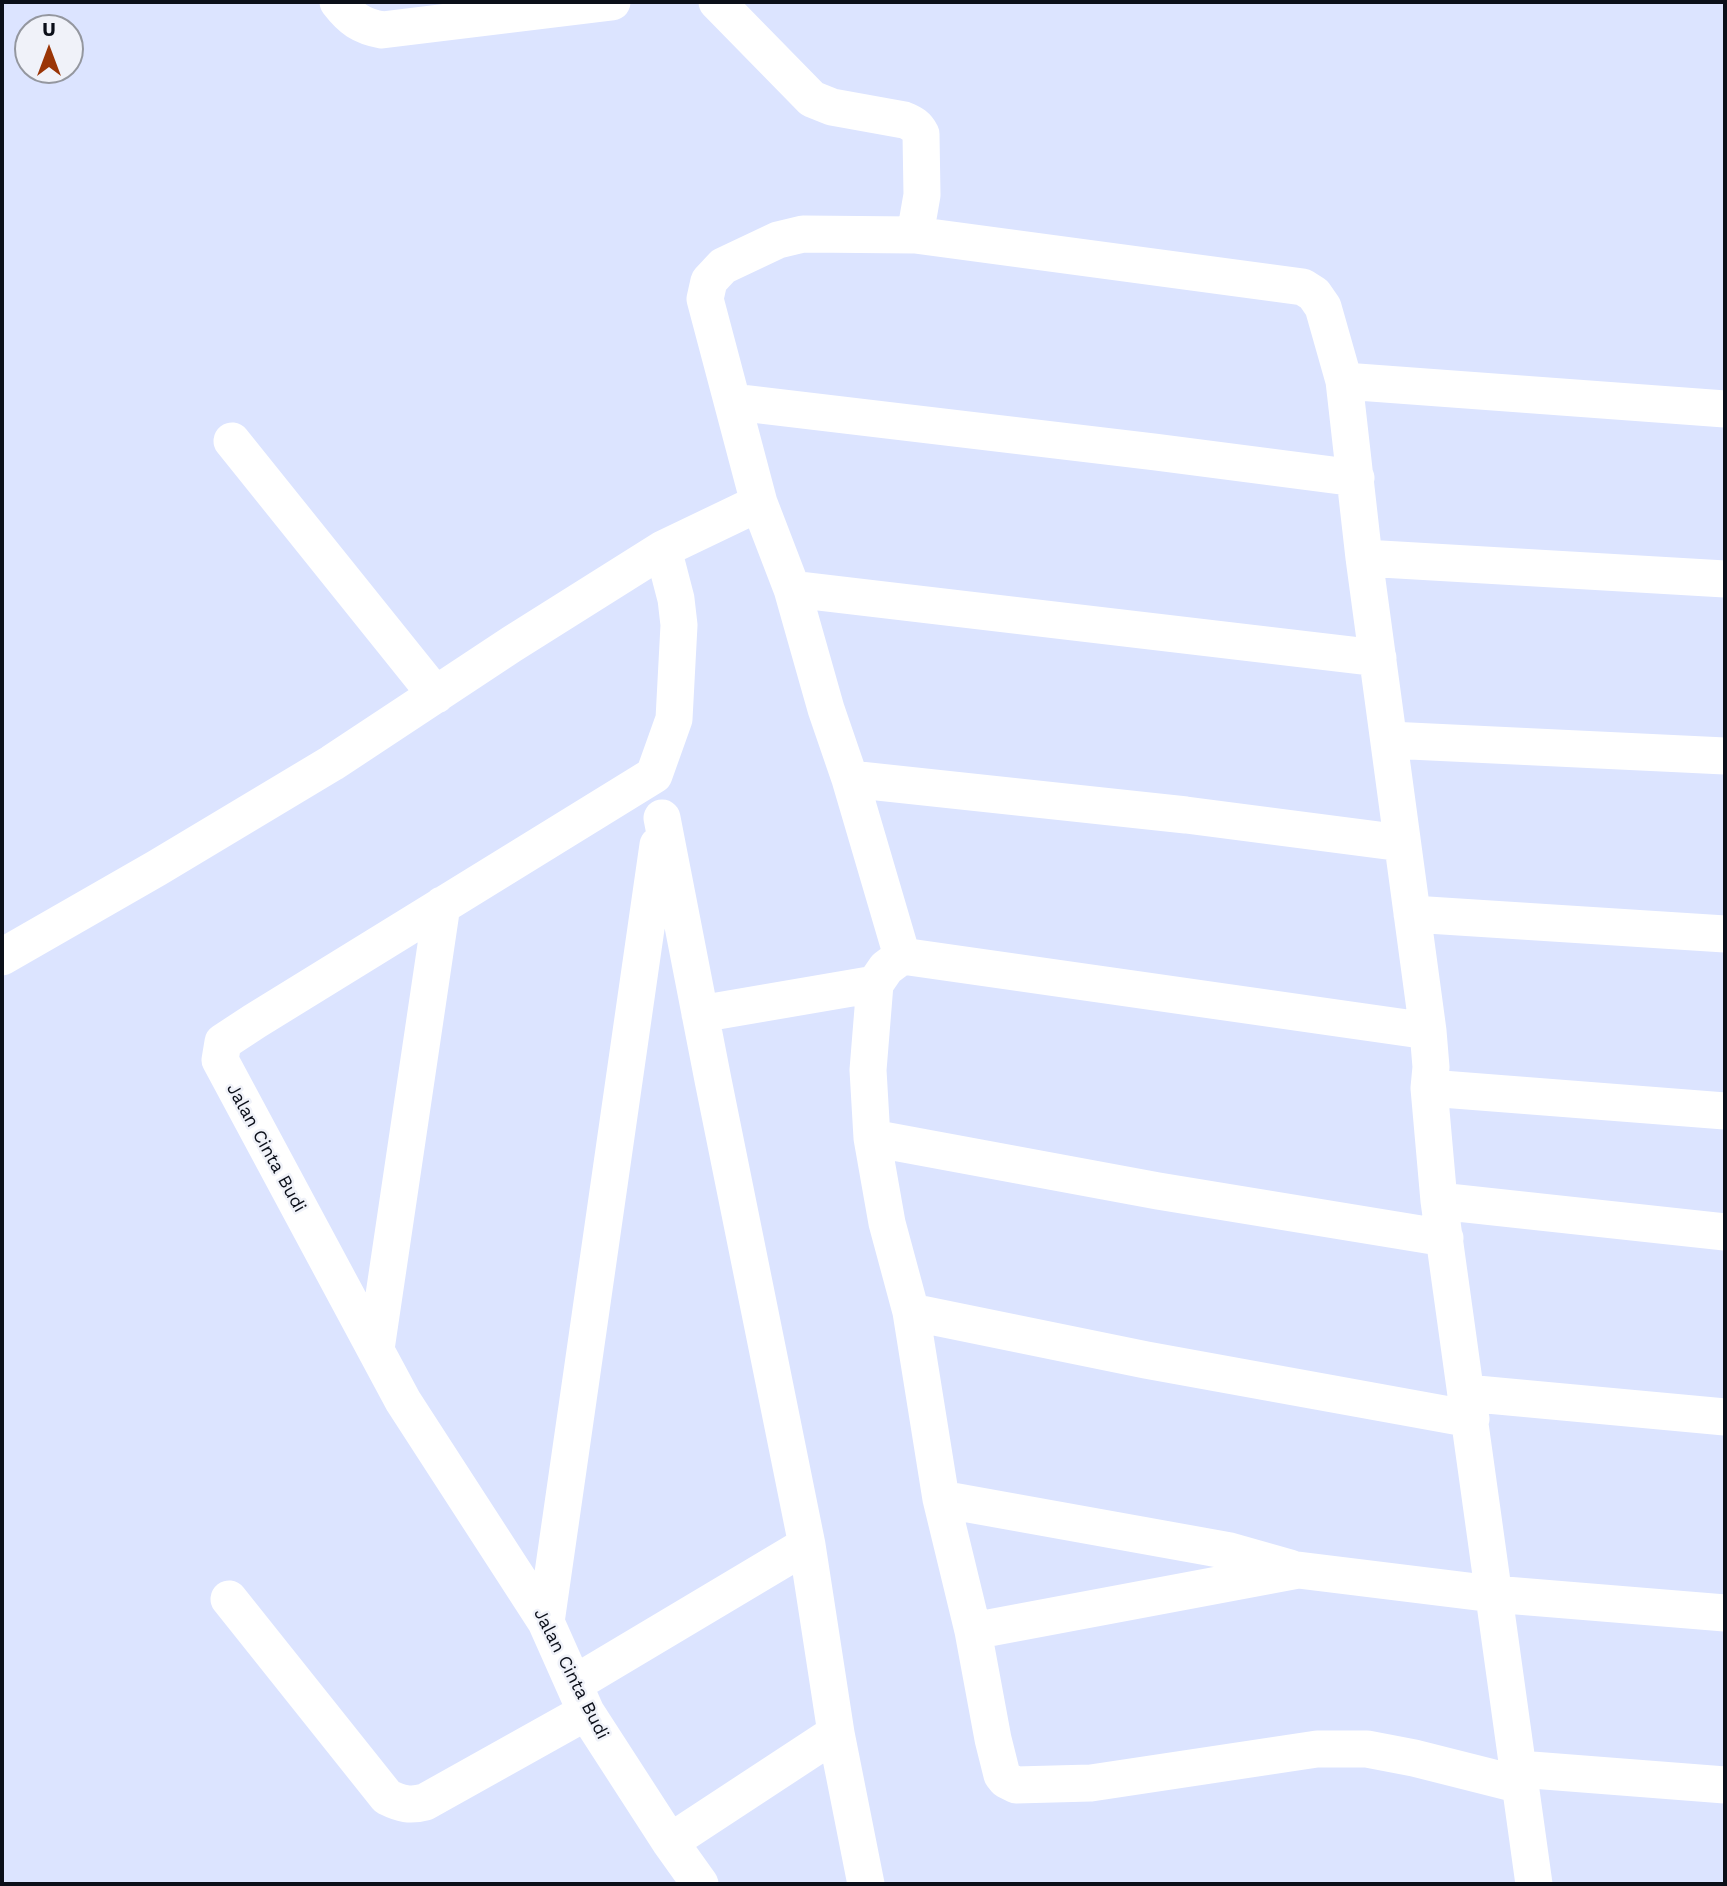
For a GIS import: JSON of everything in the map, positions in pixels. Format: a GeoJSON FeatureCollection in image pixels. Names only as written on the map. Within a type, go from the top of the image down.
{"type":"FeatureCollection","features":[{"type":"Feature","properties":{"kind":"street"},"geometry":{"type":"LineString","coordinates":[[338,2],[351,19],[366,27],[382,30],[612,2]]}},
{"type":"Feature","properties":{"kind":"street"},"geometry":{"type":"LineString","coordinates":[[717,2],[812,99],[832,107],[904,120],[918,128],[921,134],[922,195],[915,235]]}},
{"type":"Feature","properties":{"kind":"street"},"geometry":{"type":"LineString","coordinates":[[902,956],[792,589],[759,503],[705,299],[709,281],[723,266],[778,240],[803,234],[915,235],[1303,287],[1314,294],[1323,307],[1344,381],[1364,558],[1428,1031],[1429,1088],[1439,1201],[1534,1884]]}},
{"type":"Feature","properties":{"kind":"street"},"geometry":{"type":"LineString","coordinates":[[1344,381],[1725,409]]}},
{"type":"Feature","properties":{"kind":"street"},"geometry":{"type":"LineString","coordinates":[[734,402],[1356,478]]}},
{"type":"Feature","properties":{"kind":"street"},"geometry":{"type":"LineString","coordinates":[[232,441],[436,695]]}},
{"type":"Feature","properties":{"kind":"street"},"geometry":{"type":"LineString","coordinates":[[2,957],[157,869],[320,770],[663,549],[759,503]]}},
{"type":"Feature","properties":{"kind":"street"},"geometry":{"type":"LineString","coordinates":[[663,549],[676,599],[679,625],[674,719],[654,775],[807,1545],[836,1733],[866,1884]]}},
{"type":"Feature","properties":{"kind":"street"},"geometry":{"type":"LineString","coordinates":[[1364,558],[1725,579]]}},
{"type":"Feature","properties":{"kind":"street"},"geometry":{"type":"LineString","coordinates":[[792,589],[1378,658]]}},
{"type":"Feature","properties":{"kind":"street"},"geometry":{"type":"LineString","coordinates":[[1389,740],[1725,756]]}},
{"type":"Feature","properties":{"kind":"street","name":"Jalan Cinta Budi"},"geometry":{"type":"LineString","coordinates":[[654,775],[255,1021],[223,1042],[221,1051],[223,1068],[403,1401],[546,1622],[580,1698],[670,1842],[700,1884]]}},
{"type":"Feature","properties":{"kind":"street"},"geometry":{"type":"LineString","coordinates":[[850,779],[1186,815],[1402,843]]}},
{"type":"Feature","properties":{"kind":"street"},"geometry":{"type":"LineString","coordinates":[[546,1622],[662,818]]}},
{"type":"Feature","properties":{"kind":"street"},"geometry":{"type":"LineString","coordinates":[[376,1349],[442,905]]}},
{"type":"Feature","properties":{"kind":"street"},"geometry":{"type":"LineString","coordinates":[[1412,914],[1725,934]]}},
{"type":"Feature","properties":{"kind":"street"},"geometry":{"type":"LineString","coordinates":[[1428,1031],[902,956],[886,968],[875,984],[868,1070],[872,1138],[887,1223],[911,1312],[941,1499],[1002,1775],[1016,1785],[1091,1783],[1317,1749],[1367,1749],[1520,1777],[1725,1785]]}},
{"type":"Feature","properties":{"kind":"street"},"geometry":{"type":"LineString","coordinates":[[700,1014],[875,984]]}},
{"type":"Feature","properties":{"kind":"street"},"geometry":{"type":"LineString","coordinates":[[1429,1088],[1725,1111]]}},
{"type":"Feature","properties":{"kind":"street"},"geometry":{"type":"LineString","coordinates":[[872,1138],[1158,1191],[1445,1238]]}},
{"type":"Feature","properties":{"kind":"street"},"geometry":{"type":"LineString","coordinates":[[1439,1201],[1725,1232]]}},
{"type":"Feature","properties":{"kind":"street"},"geometry":{"type":"LineString","coordinates":[[911,1312],[1146,1360],[1469,1406],[1725,1417]]}},
{"type":"Feature","properties":{"kind":"street"},"geometry":{"type":"LineString","coordinates":[[941,1499],[1230,1551],[1298,1570],[1493,1594],[1725,1613]]}},
{"type":"Feature","properties":{"kind":"street"},"geometry":{"type":"LineString","coordinates":[[229,1600],[387,1797],[410,1806],[425,1802],[807,1545]]}},
{"type":"Feature","properties":{"kind":"street"},"geometry":{"type":"LineString","coordinates":[[972,1631],[1298,1570]]}},
{"type":"Feature","properties":{"kind":"street"},"geometry":{"type":"LineString","coordinates":[[670,1842],[836,1733]]}}]}
